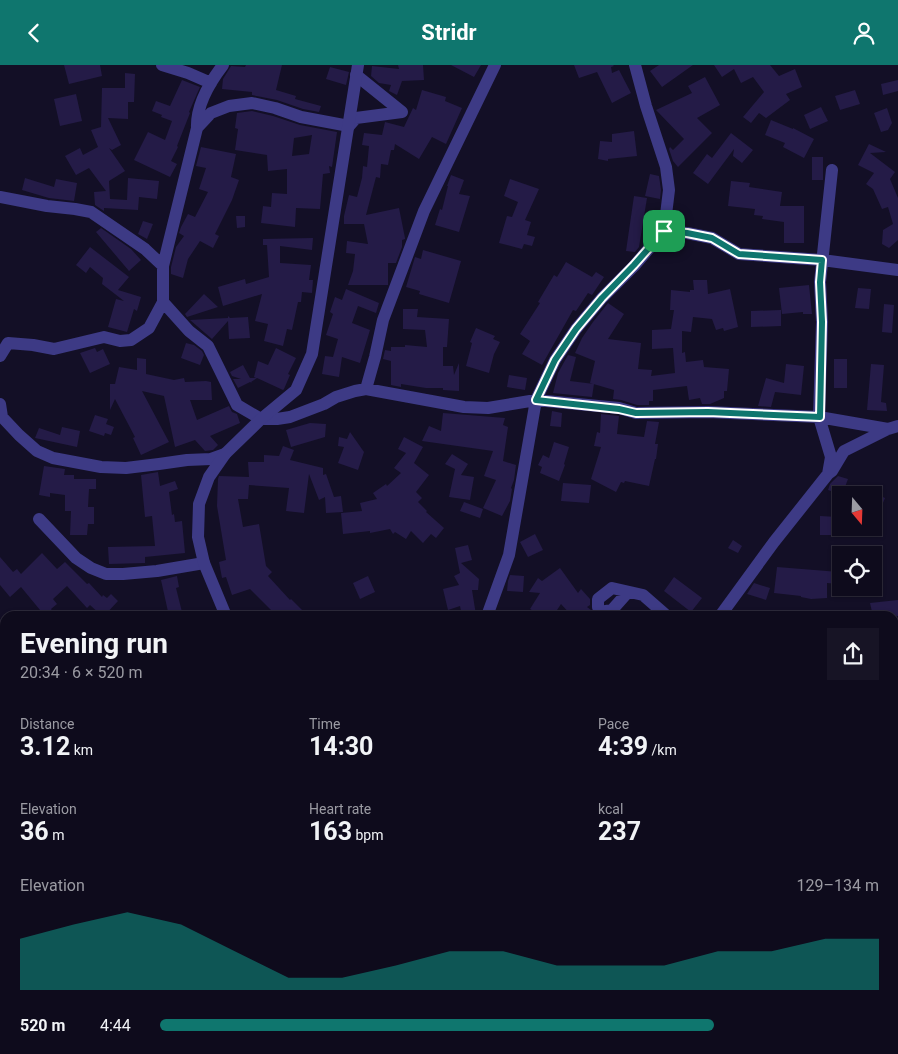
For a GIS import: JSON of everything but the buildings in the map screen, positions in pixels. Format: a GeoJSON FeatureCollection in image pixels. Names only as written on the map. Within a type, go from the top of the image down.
{"type":"FeatureCollection","features":[{"type":"Feature","properties":{"kind":"street"},"geometry":{"type":"LineString","coordinates":[[162,65],[211,83]]}},
{"type":"Feature","properties":{"kind":"street"},"geometry":{"type":"LineString","coordinates":[[0,356],[8,343],[54,349],[104,337],[120,341],[131,340],[149,328],[163,302],[163,266],[197,128],[201,104],[211,83],[223,65]]}},
{"type":"Feature","properties":{"kind":"street"},"geometry":{"type":"LineString","coordinates":[[366,389],[383,320],[424,211],[495,65]]}},
{"type":"Feature","properties":{"kind":"street"},"geometry":{"type":"LineString","coordinates":[[489,611],[510,555],[536,400],[555,360],[576,329],[664,231],[668,190],[666,167],[635,65]]}},
{"type":"Feature","properties":{"kind":"street"},"geometry":{"type":"LineString","coordinates":[[349,126],[356,118],[402,112],[357,70]]}},
{"type":"Feature","properties":{"kind":"street"},"geometry":{"type":"LineString","coordinates":[[224,611],[204,563],[198,537],[199,505],[208,477],[225,454],[261,419],[296,390],[312,354],[357,70]]}},
{"type":"Feature","properties":{"kind":"street"},"geometry":{"type":"LineString","coordinates":[[197,128],[211,113],[229,106],[252,103],[275,107],[302,117],[349,126]]}},
{"type":"Feature","properties":{"kind":"street"},"geometry":{"type":"LineString","coordinates":[[828,474],[831,457],[820,417],[822,322],[820,282],[832,170]]}},
{"type":"Feature","properties":{"kind":"street"},"geometry":{"type":"LineString","coordinates":[[0,197],[91,212],[145,249],[163,266]]}},
{"type":"Feature","properties":{"kind":"street"},"geometry":{"type":"LineString","coordinates":[[664,231],[712,238],[739,254],[822,260],[898,270]]}},
{"type":"Feature","properties":{"kind":"street"},"geometry":{"type":"LineString","coordinates":[[163,302],[189,331],[208,347],[237,405],[261,419],[290,417],[324,404],[336,397],[366,389],[471,408],[488,408],[536,400],[619,409],[636,413],[708,412],[820,417],[893,428]]}},
{"type":"Feature","properties":{"kind":"street"},"geometry":{"type":"LineString","coordinates":[[0,404],[2,417],[19,435],[37,451],[53,458],[101,467],[126,468],[159,465],[187,459],[211,459],[225,454]]}},
{"type":"Feature","properties":{"kind":"street"},"geometry":{"type":"LineString","coordinates":[[724,611],[774,542],[832,471],[844,451],[893,428]]}},
{"type":"Feature","properties":{"kind":"street"},"geometry":{"type":"LineString","coordinates":[[40,519],[76,558],[91,568],[106,574],[157,571],[204,563]]}},
{"type":"Feature","properties":{"kind":"street"},"geometry":{"type":"LineString","coordinates":[[628,591],[643,595],[661,611]]}},
{"type":"Feature","properties":{"kind":"route"},"geometry":{"type":"LineString","coordinates":[[664,231],[712,238],[739,254],[822,260],[820,282],[822,322],[820,417],[708,412],[636,413],[619,409],[536,400],[555,360],[576,329],[664,231]]}}]}
